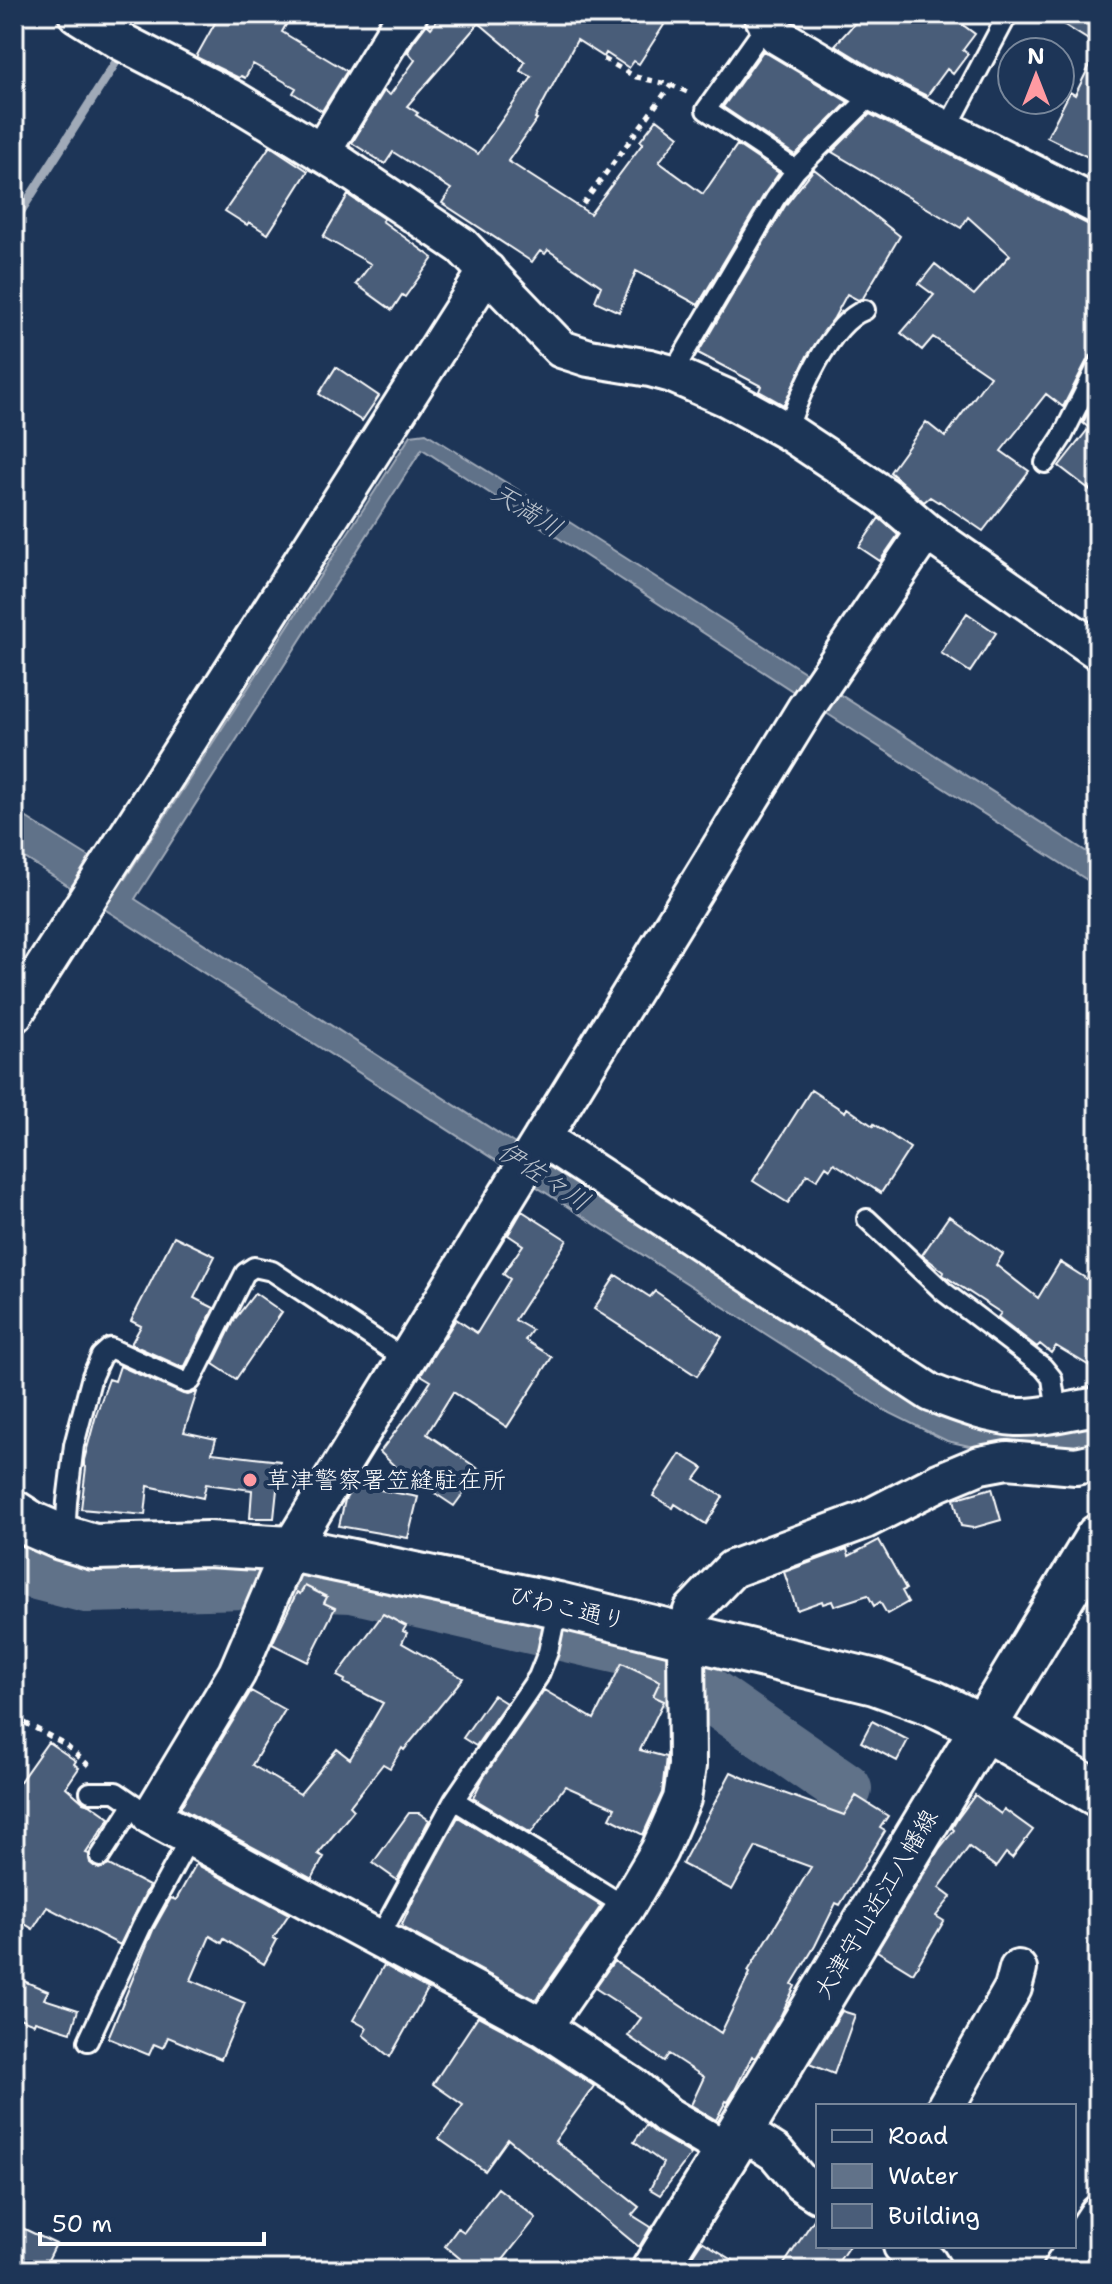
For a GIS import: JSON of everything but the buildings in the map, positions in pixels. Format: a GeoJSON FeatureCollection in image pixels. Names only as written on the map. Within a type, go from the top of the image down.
{"type":"FeatureCollection","features":[{"type":"Feature","properties":{"kind":"street"},"geometry":{"type":"LineString","coordinates":[[77,14],[122,42],[233,99],[462,246],[561,349],[589,358],[672,374],[727,398],[787,431],[885,496],[926,531],[1098,651]]}},
{"type":"Feature","properties":{"kind":"street"},"geometry":{"type":"LineString","coordinates":[[321,153],[409,14]]}},
{"type":"Feature","properties":{"kind":"street"},"geometry":{"type":"LineString","coordinates":[[764,19],[778,36],[874,93],[1098,206]]}},
{"type":"Feature","properties":{"kind":"street"},"geometry":{"type":"LineString","coordinates":[[14,1014],[487,271]]}},
{"type":"Feature","properties":{"kind":"street"},"geometry":{"type":"LineString","coordinates":[[816,2193],[801,2183],[776,2153],[668,2116],[634,2087],[543,2027],[142,1810],[237,1673],[290,1549],[540,1141],[806,708],[926,531]]}},
{"type":"Feature","properties":{"kind":"street"},"geometry":{"type":"LineString","coordinates":[[540,1141],[931,1393],[979,1411],[1016,1417],[1043,1434],[1076,1466],[1098,1461]]}},
{"type":"Feature","properties":{"kind":"street"},"geometry":{"type":"LineString","coordinates":[[543,2027],[626,1907],[659,1851],[682,1799],[687,1766],[686,1637],[692,1611],[732,1569],[865,1520],[980,1465],[1007,1460],[1043,1434],[1098,1406]]}},
{"type":"Feature","properties":{"kind":"street","name":"びわこ通り"},"geometry":{"type":"LineString","coordinates":[[14,1513],[65,1539],[94,1547],[208,1544],[290,1549],[558,1605],[875,1682],[933,1703],[983,1727],[1098,1794]]}},
{"type":"Feature","properties":{"kind":"street","name":"大津守山近江八幡線"},"geometry":{"type":"LineString","coordinates":[[654,2270],[1098,1537]]}},
{"type":"Feature","properties":{"kind":"street"},"geometry":{"type":"LineString","coordinates":[[947,2104],[1013,1988],[1018,1969]]}},
{"type":"Feature","properties":{"kind":"street"},"geometry":{"type":"LineString","coordinates":[[1076,2207],[1098,2211],[1076,2246]]}},
{"type":"Feature","properties":{"kind":"street"},"geometry":{"type":"LineString","coordinates":[[905,2248],[928,2262],[933,2270]]}},
{"type":"Feature","properties":{"kind":"street"},"geometry":{"type":"LineString","coordinates":[[1061,2270],[1075,2248]]}},
{"type":"Feature","properties":{"kind":"lane"},"geometry":{"type":"LineString","coordinates":[[947,129],[1008,14]]}},
{"type":"Feature","properties":{"kind":"lane"},"geometry":{"type":"LineString","coordinates":[[764,19],[706,110],[796,170]]}},
{"type":"Feature","properties":{"kind":"lane"},"geometry":{"type":"LineString","coordinates":[[672,374],[775,199],[796,170],[874,93]]}},
{"type":"Feature","properties":{"kind":"lane"},"geometry":{"type":"LineString","coordinates":[[787,431],[798,398],[827,345],[855,314],[865,310]]}},
{"type":"Feature","properties":{"kind":"lane"},"geometry":{"type":"LineString","coordinates":[[1045,463],[1062,437],[1098,365]]}},
{"type":"Feature","properties":{"kind":"lane"},"geometry":{"type":"LineString","coordinates":[[867,1219],[944,1292],[1043,1367],[1052,1378],[1043,1434]]}},
{"type":"Feature","properties":{"kind":"lane"},"geometry":{"type":"LineString","coordinates":[[65,1539],[74,1445],[92,1376],[101,1356],[110,1348],[187,1383],[191,1381],[245,1273],[254,1267],[272,1271],[406,1360]]}},
{"type":"Feature","properties":{"kind":"lane"},"geometry":{"type":"LineString","coordinates":[[379,1938],[454,1800],[538,1677],[548,1652],[558,1605]]}},
{"type":"Feature","properties":{"kind":"lane"},"geometry":{"type":"LineString","coordinates":[[90,1792],[116,1792],[142,1810],[100,1857]]}},
{"type":"Feature","properties":{"kind":"lane"},"geometry":{"type":"LineString","coordinates":[[454,1800],[626,1907]]}},
{"type":"Feature","properties":{"kind":"lane"},"geometry":{"type":"LineString","coordinates":[[88,2041],[142,1925],[190,1837]]}},
{"type":"Feature","properties":{"kind":"path"},"geometry":{"type":"LineString","coordinates":[[604,59],[636,77],[671,85],[711,102]]}},
{"type":"Feature","properties":{"kind":"path"},"geometry":{"type":"LineString","coordinates":[[583,204],[671,85]]}},
{"type":"Feature","properties":{"kind":"path"},"geometry":{"type":"LineString","coordinates":[[14,1717],[63,1743],[112,1785],[116,1792]]}},
{"type":"Feature","properties":{"kind":"water"},"geometry":{"type":"Polygon","coordinates":[[[426,433],[1098,859],[1098,887],[422,449],[135,899],[888,1382],[1098,1419],[1098,1446],[1043,1455],[996,1452],[947,1441],[884,1410],[14,851],[14,810],[125,879],[411,435],[426,433]]]}},
{"type":"Feature","properties":{"kind":"waterway"},"geometry":{"type":"LineString","coordinates":[[14,222],[123,51]]}},
{"type":"Feature","properties":{"kind":"waterway"},"geometry":{"type":"LineString","coordinates":[[14,1567],[87,1586],[246,1582],[352,1586],[632,1650],[675,1682],[701,1689],[845,1789]]}},
{"type":"Feature","properties":{"kind":"place","name":"草津警察署笠縫駐在所"},"geometry":{"type":"Point","coordinates":[250,1480]}},
{"type":"Feature","properties":{"kind":"water label","name":"天満川"},"geometry":{"type":"Point","coordinates":[527,510]}},
{"type":"Feature","properties":{"kind":"water label","name":"伊佐々川"},"geometry":{"type":"Point","coordinates":[544,1176]}}]}
